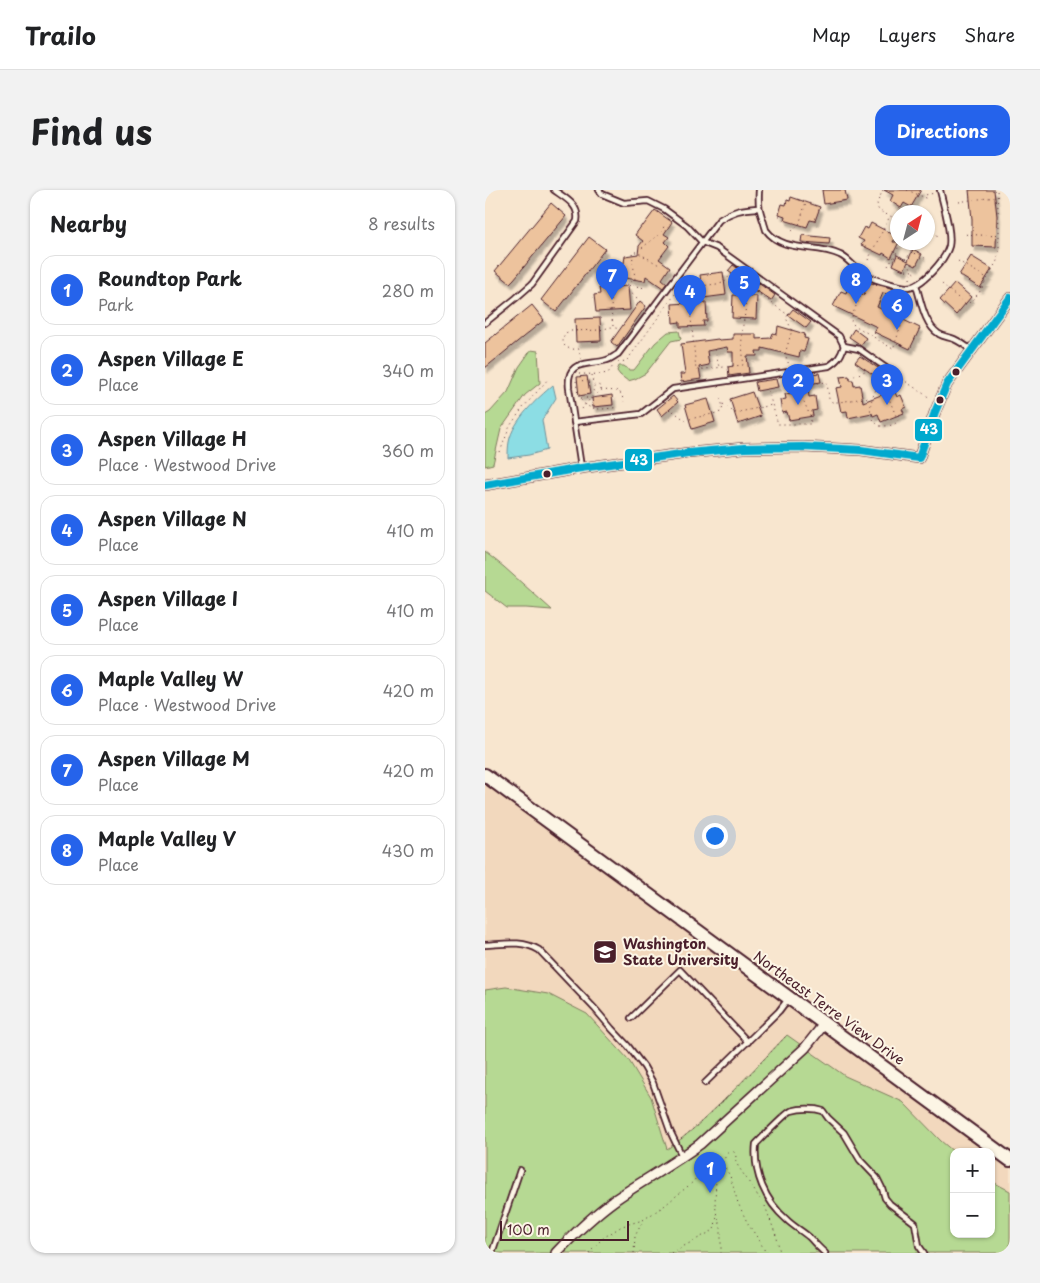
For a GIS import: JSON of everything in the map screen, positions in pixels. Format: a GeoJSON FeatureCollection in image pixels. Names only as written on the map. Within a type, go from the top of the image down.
{"type":"FeatureCollection","features":[{"type":"Feature","properties":{"kind":"main road","name":"Northeast Terre View Drive"},"geometry":{"type":"LineString","coordinates":[[485,775],[1010,1160]]}},
{"type":"Feature","properties":{"kind":"street"},"geometry":{"type":"LineString","coordinates":[[485,485],[581,468],[688,453],[744,448],[861,450],[919,458],[947,384],[1010,298]]}},
{"type":"Feature","properties":{"kind":"street"},"geometry":{"type":"LineString","coordinates":[[556,1253],[616,1200],[683,1157],[716,1131],[805,1048],[824,1024]]}},
{"type":"Feature","properties":{"kind":"lane"},"geometry":{"type":"LineString","coordinates":[[485,323],[532,284],[577,221],[576,210],[570,201],[553,190]]}},
{"type":"Feature","properties":{"kind":"lane"},"geometry":{"type":"LineString","coordinates":[[573,422],[641,414],[673,390],[829,366],[842,355],[844,346],[839,336],[717,248],[702,242],[687,226],[664,208],[648,201],[624,203],[602,194],[599,190]]}},
{"type":"Feature","properties":{"kind":"lane"},"geometry":{"type":"LineString","coordinates":[[759,190],[758,208],[766,230],[780,243],[840,254],[858,271],[871,278],[907,287],[916,285],[941,262],[949,246],[946,216],[940,191]]}},
{"type":"Feature","properties":{"kind":"lane"},"geometry":{"type":"LineString","coordinates":[[581,468],[573,422],[569,374],[573,369],[582,364],[607,360],[618,354],[719,220],[740,210],[758,208]]}},
{"type":"Feature","properties":{"kind":"lane"},"geometry":{"type":"LineString","coordinates":[[916,285],[922,307],[934,329],[942,336],[956,340],[971,350]]}},
{"type":"Feature","properties":{"kind":"lane"},"geometry":{"type":"LineString","coordinates":[[844,346],[859,349],[896,375]]}},
{"type":"Feature","properties":{"kind":"lane"},"geometry":{"type":"LineString","coordinates":[[485,945],[530,945],[539,950],[589,1002],[644,1066],[653,1082],[670,1131],[683,1157]]}},
{"type":"Feature","properties":{"kind":"lane"},"geometry":{"type":"LineString","coordinates":[[631,1018],[679,970],[748,1042]]}},
{"type":"Feature","properties":{"kind":"lane"},"geometry":{"type":"LineString","coordinates":[[705,1083],[779,1011],[789,997]]}},
{"type":"Feature","properties":{"kind":"lane"},"geometry":{"type":"LineString","coordinates":[[825,1253],[779,1212],[760,1182],[756,1164],[756,1144],[791,1111],[815,1109],[823,1111],[844,1133],[860,1160],[877,1178],[885,1198],[915,1223],[919,1246],[924,1253]]}},
{"type":"Feature","properties":{"kind":"lane"},"geometry":{"type":"LineString","coordinates":[[492,1253],[520,1170]]}},
{"type":"Feature","properties":{"kind":"path"},"geometry":{"type":"LineString","coordinates":[[868,260],[890,216],[878,209],[878,199],[883,190]]}},
{"type":"Feature","properties":{"kind":"path"},"geometry":{"type":"LineString","coordinates":[[907,190],[926,198],[925,195],[940,191]]}},
{"type":"Feature","properties":{"kind":"path"},"geometry":{"type":"LineString","coordinates":[[942,284],[965,304],[968,304],[979,292],[997,261],[999,253],[997,190]]}},
{"type":"Feature","properties":{"kind":"path"},"geometry":{"type":"LineString","coordinates":[[959,202],[997,197]]}},
{"type":"Feature","properties":{"kind":"path"},"geometry":{"type":"LineString","coordinates":[[792,231],[799,225],[806,202],[802,198]]}},
{"type":"Feature","properties":{"kind":"path"},"geometry":{"type":"LineString","coordinates":[[775,219],[781,215]]}},
{"type":"Feature","properties":{"kind":"path"},"geometry":{"type":"LineString","coordinates":[[629,284],[635,280],[632,252],[637,252],[661,232],[665,226]]}},
{"type":"Feature","properties":{"kind":"path"},"geometry":{"type":"LineString","coordinates":[[961,234],[999,236]]}},
{"type":"Feature","properties":{"kind":"path"},"geometry":{"type":"LineString","coordinates":[[935,235],[939,236]]}},
{"type":"Feature","properties":{"kind":"path"},"geometry":{"type":"LineString","coordinates":[[888,266],[897,250]]}},
{"type":"Feature","properties":{"kind":"path"},"geometry":{"type":"LineString","coordinates":[[637,252],[661,266]]}},
{"type":"Feature","properties":{"kind":"path"},"geometry":{"type":"LineString","coordinates":[[912,271],[908,260],[911,252],[921,255],[926,259]]}},
{"type":"Feature","properties":{"kind":"path"},"geometry":{"type":"LineString","coordinates":[[896,254],[908,260]]}},
{"type":"Feature","properties":{"kind":"path"},"geometry":{"type":"LineString","coordinates":[[958,260],[987,278]]}},
{"type":"Feature","properties":{"kind":"path"},"geometry":{"type":"LineString","coordinates":[[906,270],[912,271]]}},
{"type":"Feature","properties":{"kind":"path"},"geometry":{"type":"LineString","coordinates":[[685,288],[690,311],[696,370],[743,365],[742,334],[745,318],[745,296],[731,274]]}},
{"type":"Feature","properties":{"kind":"path"},"geometry":{"type":"LineString","coordinates":[[619,407],[596,409],[585,406],[579,396],[576,376],[608,373],[615,363],[626,361],[681,286],[685,288],[725,283],[731,274]]}},
{"type":"Feature","properties":{"kind":"path"},"geometry":{"type":"LineString","coordinates":[[731,274],[788,315],[787,318],[793,330],[785,354],[810,416],[811,424],[778,424],[768,391]]}},
{"type":"Feature","properties":{"kind":"path"},"geometry":{"type":"LineString","coordinates":[[613,327],[611,311],[613,281],[645,288]]}},
{"type":"Feature","properties":{"kind":"path"},"geometry":{"type":"LineString","coordinates":[[629,284],[631,293],[637,298]]}},
{"type":"Feature","properties":{"kind":"path"},"geometry":{"type":"LineString","coordinates":[[866,290],[864,290],[852,316],[851,323],[893,349],[907,306],[903,302],[905,293]]}},
{"type":"Feature","properties":{"kind":"path"},"geometry":{"type":"LineString","coordinates":[[583,374],[579,349],[570,350],[564,345],[565,333],[613,327],[620,329]]}},
{"type":"Feature","properties":{"kind":"path"},"geometry":{"type":"LineString","coordinates":[[715,350],[719,368]]}},
{"type":"Feature","properties":{"kind":"path"},"geometry":{"type":"LineString","coordinates":[[849,378],[867,370],[881,381],[887,386],[886,391],[898,420],[895,424],[880,426],[872,418],[872,397],[881,381]]}},
{"type":"Feature","properties":{"kind":"path"},"geometry":{"type":"LineString","coordinates":[[582,409],[595,392],[592,375]]}},
{"type":"Feature","properties":{"kind":"path"},"geometry":{"type":"LineString","coordinates":[[896,375],[933,400]]}},
{"type":"Feature","properties":{"kind":"path"},"geometry":{"type":"LineString","coordinates":[[500,452],[510,426],[549,378]]}},
{"type":"Feature","properties":{"kind":"path"},"geometry":{"type":"LineString","coordinates":[[576,381],[593,380]]}},
{"type":"Feature","properties":{"kind":"path"},"geometry":{"type":"LineString","coordinates":[[797,385],[827,382],[829,399],[832,402],[872,397]]}},
{"type":"Feature","properties":{"kind":"path"},"geometry":{"type":"LineString","coordinates":[[595,386],[599,386],[601,390]]}},
{"type":"Feature","properties":{"kind":"path"},"geometry":{"type":"LineString","coordinates":[[595,392],[599,393],[601,390],[619,391],[624,402]]}},
{"type":"Feature","properties":{"kind":"path"},"geometry":{"type":"LineString","coordinates":[[673,411],[685,420],[721,412],[723,407],[720,397]]}},
{"type":"Feature","properties":{"kind":"path"},"geometry":{"type":"LineString","coordinates":[[580,398],[591,398]]}},
{"type":"Feature","properties":{"kind":"path"},"geometry":{"type":"LineString","coordinates":[[591,398],[593,408]]}},
{"type":"Feature","properties":{"kind":"path"},"geometry":{"type":"LineString","coordinates":[[722,403],[735,413],[772,404]]}},
{"type":"Feature","properties":{"kind":"path"},"geometry":{"type":"LineString","coordinates":[[675,1143],[699,1124],[787,1035]]}},
{"type":"Feature","properties":{"kind":"path"},"geometry":{"type":"LineString","coordinates":[[721,1253],[721,1227],[715,1203],[716,1179],[722,1171],[722,1164],[727,1153],[731,1150],[736,1156],[737,1166],[761,1200]]}},
{"type":"Feature","properties":{"kind":"path"},"geometry":{"type":"LineString","coordinates":[[589,1253],[603,1238],[622,1226],[643,1220],[682,1192],[701,1171],[722,1164]]}},
{"type":"Feature","properties":{"kind":"path"},"geometry":{"type":"LineString","coordinates":[[722,1164],[731,1176],[738,1203],[748,1224],[766,1253]]}},
{"type":"Feature","properties":{"kind":"path"},"geometry":{"type":"LineString","coordinates":[[765,1206],[777,1238],[780,1253]]}},
{"type":"Feature","properties":{"kind":"path"},"geometry":{"type":"LineString","coordinates":[[671,1253],[714,1230],[717,1217]]}},
{"type":"Feature","properties":{"kind":"path"},"geometry":{"type":"LineString","coordinates":[[634,1253],[635,1236],[643,1220]]}},
{"type":"Feature","properties":{"kind":"shaded area","name":"Washington State University"},"geometry":{"type":"Polygon","coordinates":[[[485,777],[994,1148],[950,1148],[950,1238],[995,1238],[995,1149],[1010,1160],[1010,1253],[485,1253],[485,777]]]}},
{"type":"Feature","properties":{"kind":"green space"},"geometry":{"type":"Polygon","coordinates":[[[679,331],[681,339],[671,341],[646,373],[628,381],[617,371],[619,366],[634,370],[655,343],[668,332],[679,331]]]}},
{"type":"Feature","properties":{"kind":"green space"},"geometry":{"type":"Polygon","coordinates":[[[531,350],[538,351],[540,383],[525,395],[501,429],[493,464],[485,466],[485,415],[508,392],[519,367],[531,350]]]}},
{"type":"Feature","properties":{"kind":"green space"},"geometry":{"type":"Polygon","coordinates":[[[485,552],[552,610],[507,608],[485,591],[485,552]]]}},
{"type":"Feature","properties":{"kind":"green space","name":"Washington State University"},"geometry":{"type":"Polygon","coordinates":[[[506,987],[548,994],[587,1014],[628,1059],[651,1097],[667,1149],[720,1104],[787,1035],[845,1076],[903,1102],[950,1149],[950,1238],[995,1238],[995,1183],[1010,1191],[1010,1253],[485,1253],[485,990],[506,987]]]}},
{"type":"Feature","properties":{"kind":"water"},"geometry":{"type":"Polygon","coordinates":[[[553,385],[556,398],[542,420],[547,450],[508,458],[509,442],[515,426],[526,410],[553,385]]]}},
{"type":"Feature","properties":{"kind":"building"},"geometry":{"type":"Polygon","coordinates":[[[822,190],[845,190],[847,200],[824,204],[822,190]]]}},
{"type":"Feature","properties":{"kind":"building"},"geometry":{"type":"Polygon","coordinates":[[[884,190],[921,190],[912,205],[904,203],[903,205],[896,205],[890,201],[893,195],[884,190]]]}},
{"type":"Feature","properties":{"kind":"building"},"geometry":{"type":"Polygon","coordinates":[[[969,190],[994,190],[997,216],[996,247],[972,246],[969,190]]]}},
{"type":"Feature","properties":{"kind":"building"},"geometry":{"type":"Polygon","coordinates":[[[791,197],[820,207],[815,221],[810,220],[807,227],[784,220],[785,216],[779,214],[782,204],[786,205],[787,200],[790,201],[791,197]]]}},
{"type":"Feature","properties":{"kind":"building"},"geometry":{"type":"Polygon","coordinates":[[[551,203],[566,216],[510,283],[495,271],[551,203]]]}},
{"type":"Feature","properties":{"kind":"building"},"geometry":{"type":"Polygon","coordinates":[[[655,210],[672,222],[664,234],[669,237],[665,242],[669,246],[659,259],[670,267],[662,279],[667,283],[663,288],[646,276],[645,281],[625,278],[625,274],[614,272],[616,261],[624,263],[625,256],[638,254],[639,246],[643,241],[635,235],[655,210]]]}},
{"type":"Feature","properties":{"kind":"building"},"geometry":{"type":"Polygon","coordinates":[[[871,223],[890,233],[890,250],[895,250],[891,258],[861,245],[864,241],[858,238],[864,227],[868,229],[871,223]]]}},
{"type":"Feature","properties":{"kind":"building"},"geometry":{"type":"Polygon","coordinates":[[[802,235],[830,238],[829,244],[801,242],[802,235]]]}},
{"type":"Feature","properties":{"kind":"building"},"geometry":{"type":"Polygon","coordinates":[[[589,237],[605,249],[556,312],[541,300],[589,237]]]}},
{"type":"Feature","properties":{"kind":"building"},"geometry":{"type":"Polygon","coordinates":[[[913,250],[922,254],[916,266],[908,262],[904,270],[893,265],[897,255],[908,261],[913,250]]]}},
{"type":"Feature","properties":{"kind":"building"},"geometry":{"type":"Polygon","coordinates":[[[971,256],[992,269],[980,288],[959,275],[971,256]]]}},
{"type":"Feature","properties":{"kind":"building"},"geometry":{"type":"Polygon","coordinates":[[[733,265],[775,295],[771,301],[728,271],[733,265]]]}},
{"type":"Feature","properties":{"kind":"building"},"geometry":{"type":"Polygon","coordinates":[[[723,272],[726,295],[703,298],[700,275],[723,272]]]}},
{"type":"Feature","properties":{"kind":"building"},"geometry":{"type":"Polygon","coordinates":[[[867,282],[895,289],[893,295],[883,293],[877,307],[920,328],[910,349],[874,332],[877,327],[833,306],[841,291],[846,293],[848,287],[864,295],[867,282]]]}},
{"type":"Feature","properties":{"kind":"building"},"geometry":{"type":"Polygon","coordinates":[[[955,283],[971,297],[956,315],[940,300],[955,283]]]}},
{"type":"Feature","properties":{"kind":"building"},"geometry":{"type":"Polygon","coordinates":[[[628,286],[630,310],[596,312],[594,295],[600,294],[599,288],[628,286]]]}},
{"type":"Feature","properties":{"kind":"building"},"geometry":{"type":"Polygon","coordinates":[[[733,295],[757,296],[756,319],[732,318],[733,295]]]}},
{"type":"Feature","properties":{"kind":"building"},"geometry":{"type":"Polygon","coordinates":[[[640,301],[646,306],[617,347],[611,342],[640,301]]]}},
{"type":"Feature","properties":{"kind":"building"},"geometry":{"type":"Polygon","coordinates":[[[706,302],[707,321],[703,321],[704,326],[680,327],[680,322],[673,323],[672,304],[706,302]]]}},
{"type":"Feature","properties":{"kind":"building"},"geometry":{"type":"Polygon","coordinates":[[[532,305],[544,320],[485,368],[485,343],[532,305]]]}},
{"type":"Feature","properties":{"kind":"building"},"geometry":{"type":"Polygon","coordinates":[[[793,309],[811,322],[806,328],[788,315],[793,309]]]}},
{"type":"Feature","properties":{"kind":"building"},"geometry":{"type":"Polygon","coordinates":[[[600,318],[601,341],[576,342],[575,319],[600,318]]]}},
{"type":"Feature","properties":{"kind":"building"},"geometry":{"type":"Polygon","coordinates":[[[778,326],[805,334],[804,338],[808,339],[804,352],[800,351],[799,357],[762,348],[762,351],[756,351],[757,356],[747,356],[749,373],[729,376],[728,367],[733,366],[733,352],[728,352],[727,347],[707,351],[709,365],[699,367],[701,379],[681,382],[680,374],[685,374],[681,344],[733,339],[733,334],[756,334],[756,339],[771,338],[773,333],[777,334],[778,326]]]}},
{"type":"Feature","properties":{"kind":"building"},"geometry":{"type":"Polygon","coordinates":[[[854,329],[866,338],[861,345],[849,337],[854,329]]]}},
{"type":"Feature","properties":{"kind":"building"},"geometry":{"type":"Polygon","coordinates":[[[860,356],[896,380],[891,387],[855,362],[860,356]]]}},
{"type":"Feature","properties":{"kind":"building"},"geometry":{"type":"Polygon","coordinates":[[[819,373],[821,382],[807,384],[809,397],[815,396],[817,410],[812,411],[813,416],[789,420],[787,412],[782,413],[780,400],[786,399],[785,394],[800,392],[798,376],[819,373]]]}},
{"type":"Feature","properties":{"kind":"building"},"geometry":{"type":"Polygon","coordinates":[[[587,376],[590,394],[579,396],[577,377],[587,376]]]}},
{"type":"Feature","properties":{"kind":"building"},"geometry":{"type":"Polygon","coordinates":[[[849,376],[850,380],[853,380],[854,386],[860,385],[863,402],[894,390],[897,397],[901,395],[906,407],[902,409],[904,413],[881,422],[878,414],[873,416],[872,413],[848,418],[847,411],[841,412],[836,388],[842,387],[840,377],[849,376]]]}},
{"type":"Feature","properties":{"kind":"building"},"geometry":{"type":"Polygon","coordinates":[[[776,379],[778,387],[757,391],[755,382],[776,379]]]}},
{"type":"Feature","properties":{"kind":"building"},"geometry":{"type":"Polygon","coordinates":[[[752,392],[761,416],[738,424],[730,399],[752,392]]]}},
{"type":"Feature","properties":{"kind":"building"},"geometry":{"type":"Polygon","coordinates":[[[612,395],[613,405],[593,407],[592,398],[612,395]]]}},
{"type":"Feature","properties":{"kind":"building"},"geometry":{"type":"Polygon","coordinates":[[[673,396],[678,402],[662,416],[657,409],[673,396]]]}},
{"type":"Feature","properties":{"kind":"building"},"geometry":{"type":"Polygon","coordinates":[[[708,399],[715,422],[692,429],[685,405],[708,399]]]}},
{"type":"Feature","properties":{"kind":"transit line","name":"43"},"geometry":{"type":"LineString","coordinates":[[485,485],[581,468],[688,453],[744,448],[803,447],[861,450],[919,458],[947,384],[1010,298]]}},
{"type":"Feature","properties":{"kind":"place","name":"Aspen Village M"},"geometry":{"type":"Point","coordinates":[612,300]}},
{"type":"Feature","properties":{"kind":"place","name":"Maple Valley V"},"geometry":{"type":"Point","coordinates":[856,304]}},
{"type":"Feature","properties":{"kind":"place","name":"Aspen Village I"},"geometry":{"type":"Point","coordinates":[744,307]}},
{"type":"Feature","properties":{"kind":"place","name":"Aspen Village N"},"geometry":{"type":"Point","coordinates":[690,316]}},
{"type":"Feature","properties":{"kind":"place","name":"Maple Valley W"},"geometry":{"type":"Point","coordinates":[897,330]}},
{"type":"Feature","properties":{"kind":"place","name":"Aspen Village E"},"geometry":{"type":"Point","coordinates":[798,405]}},
{"type":"Feature","properties":{"kind":"place","name":"Aspen Village H"},"geometry":{"type":"Point","coordinates":[887,405]}},
{"type":"Feature","properties":{"kind":"place","name":"Washington State University"},"geometry":{"type":"Point","coordinates":[605,952]}},
{"type":"Feature","properties":{"kind":"place","name":"Roundtop Park"},"geometry":{"type":"Point","coordinates":[710,1193]}}]}
